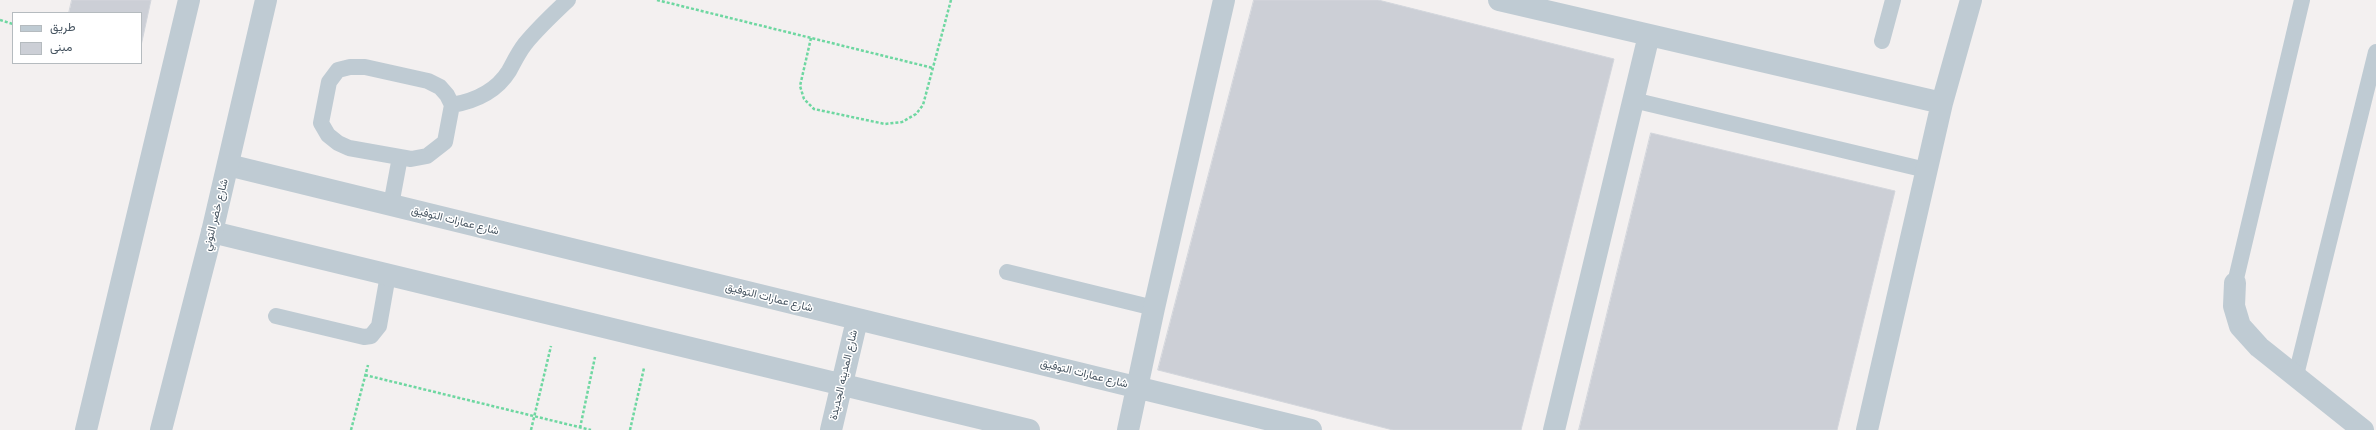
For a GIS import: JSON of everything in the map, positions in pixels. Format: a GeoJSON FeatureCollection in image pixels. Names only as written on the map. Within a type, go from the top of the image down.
{"type":"FeatureCollection","features":[{"type":"Feature","properties":{"kind":"street"},"geometry":{"type":"LineString","coordinates":[[86,430],[189,0]]}},
{"type":"Feature","properties":{"kind":"street","name":"شارع خضر التوني"},"geometry":{"type":"LineString","coordinates":[[161,430],[212,232],[266,0]]}},
{"type":"Feature","properties":{"kind":"street"},"geometry":{"type":"LineString","coordinates":[[1128,430],[1154,308],[1224,0]]}},
{"type":"Feature","properties":{"kind":"street"},"geometry":{"type":"LineString","coordinates":[[1499,0],[1942,104]]}},
{"type":"Feature","properties":{"kind":"street"},"geometry":{"type":"LineString","coordinates":[[1867,430],[1926,170],[1942,104],[1971,0]]}},
{"type":"Feature","properties":{"kind":"street"},"geometry":{"type":"LineString","coordinates":[[1554,430],[1649,35]]}},
{"type":"Feature","properties":{"kind":"street","name":"شارع عمارات التوفيق"},"geometry":{"type":"LineString","coordinates":[[228,165],[1311,430]]}},
{"type":"Feature","properties":{"kind":"street"},"geometry":{"type":"LineString","coordinates":[[212,232],[1029,430]]}},
{"type":"Feature","properties":{"kind":"street"},"geometry":{"type":"LineString","coordinates":[[2235,283],[2234,306],[2240,326],[2259,347],[2363,430]]}},
{"type":"Feature","properties":{"kind":"street","name":"شارع المدينه الجديدة"},"geometry":{"type":"LineString","coordinates":[[831,430],[857,320]]}},
{"type":"Feature","properties":{"kind":"lane"},"geometry":{"type":"LineString","coordinates":[[452,105],[470,102],[492,91],[508,72],[520,50],[535,31],[568,0]]}},
{"type":"Feature","properties":{"kind":"lane"},"geometry":{"type":"LineString","coordinates":[[1882,41],[1893,0]]}},
{"type":"Feature","properties":{"kind":"lane"},"geometry":{"type":"LineString","coordinates":[[2235,283],[2302,0]]}},
{"type":"Feature","properties":{"kind":"lane"},"geometry":{"type":"LineString","coordinates":[[2296,375],[2376,52]]}},
{"type":"Feature","properties":{"kind":"lane"},"geometry":{"type":"LineString","coordinates":[[366,67],[428,81],[440,87],[447,95],[452,105],[445,142],[437,150],[427,156],[411,159],[400,157],[349,148],[328,136],[321,123],[329,82],[338,70],[366,67]]}},
{"type":"Feature","properties":{"kind":"lane"},"geometry":{"type":"LineString","coordinates":[[1633,100],[1926,170]]}},
{"type":"Feature","properties":{"kind":"lane"},"geometry":{"type":"LineString","coordinates":[[391,205],[400,157]]}},
{"type":"Feature","properties":{"kind":"lane"},"geometry":{"type":"LineString","coordinates":[[1007,272],[1154,308]]}},
{"type":"Feature","properties":{"kind":"lane"},"geometry":{"type":"LineString","coordinates":[[276,316],[364,337],[376,332],[388,275]]}},
{"type":"Feature","properties":{"kind":"path"},"geometry":{"type":"LineString","coordinates":[[657,0],[933,68]]}},
{"type":"Feature","properties":{"kind":"path"},"geometry":{"type":"LineString","coordinates":[[811,38],[800,86],[804,99],[814,109],[885,124],[902,122],[916,114],[923,105],[951,0]]}},
{"type":"Feature","properties":{"kind":"path"},"geometry":{"type":"LineString","coordinates":[[0,20],[12,24]]}},
{"type":"Feature","properties":{"kind":"path"},"geometry":{"type":"LineString","coordinates":[[532,430],[558,316]]}},
{"type":"Feature","properties":{"kind":"path"},"geometry":{"type":"LineString","coordinates":[[580,428],[601,326]]}},
{"type":"Feature","properties":{"kind":"path"},"geometry":{"type":"LineString","coordinates":[[352,430],[376,332]]}},
{"type":"Feature","properties":{"kind":"path"},"geometry":{"type":"LineString","coordinates":[[630,430],[651,338]]}},
{"type":"Feature","properties":{"kind":"path"},"geometry":{"type":"LineString","coordinates":[[365,376],[591,430]]}},
{"type":"Feature","properties":{"kind":"building"},"geometry":{"type":"Polygon","coordinates":[[[72,0],[151,0],[142,41],[142,12],[69,12],[72,0]]]}},
{"type":"Feature","properties":{"kind":"building"},"geometry":{"type":"Polygon","coordinates":[[[1254,0],[1378,0],[1614,59],[1521,430],[1393,430],[1158,370],[1254,0]]]}},
{"type":"Feature","properties":{"kind":"building"},"geometry":{"type":"Polygon","coordinates":[[[1651,133],[1895,191],[1837,430],[1579,430],[1651,133]]]}}]}
